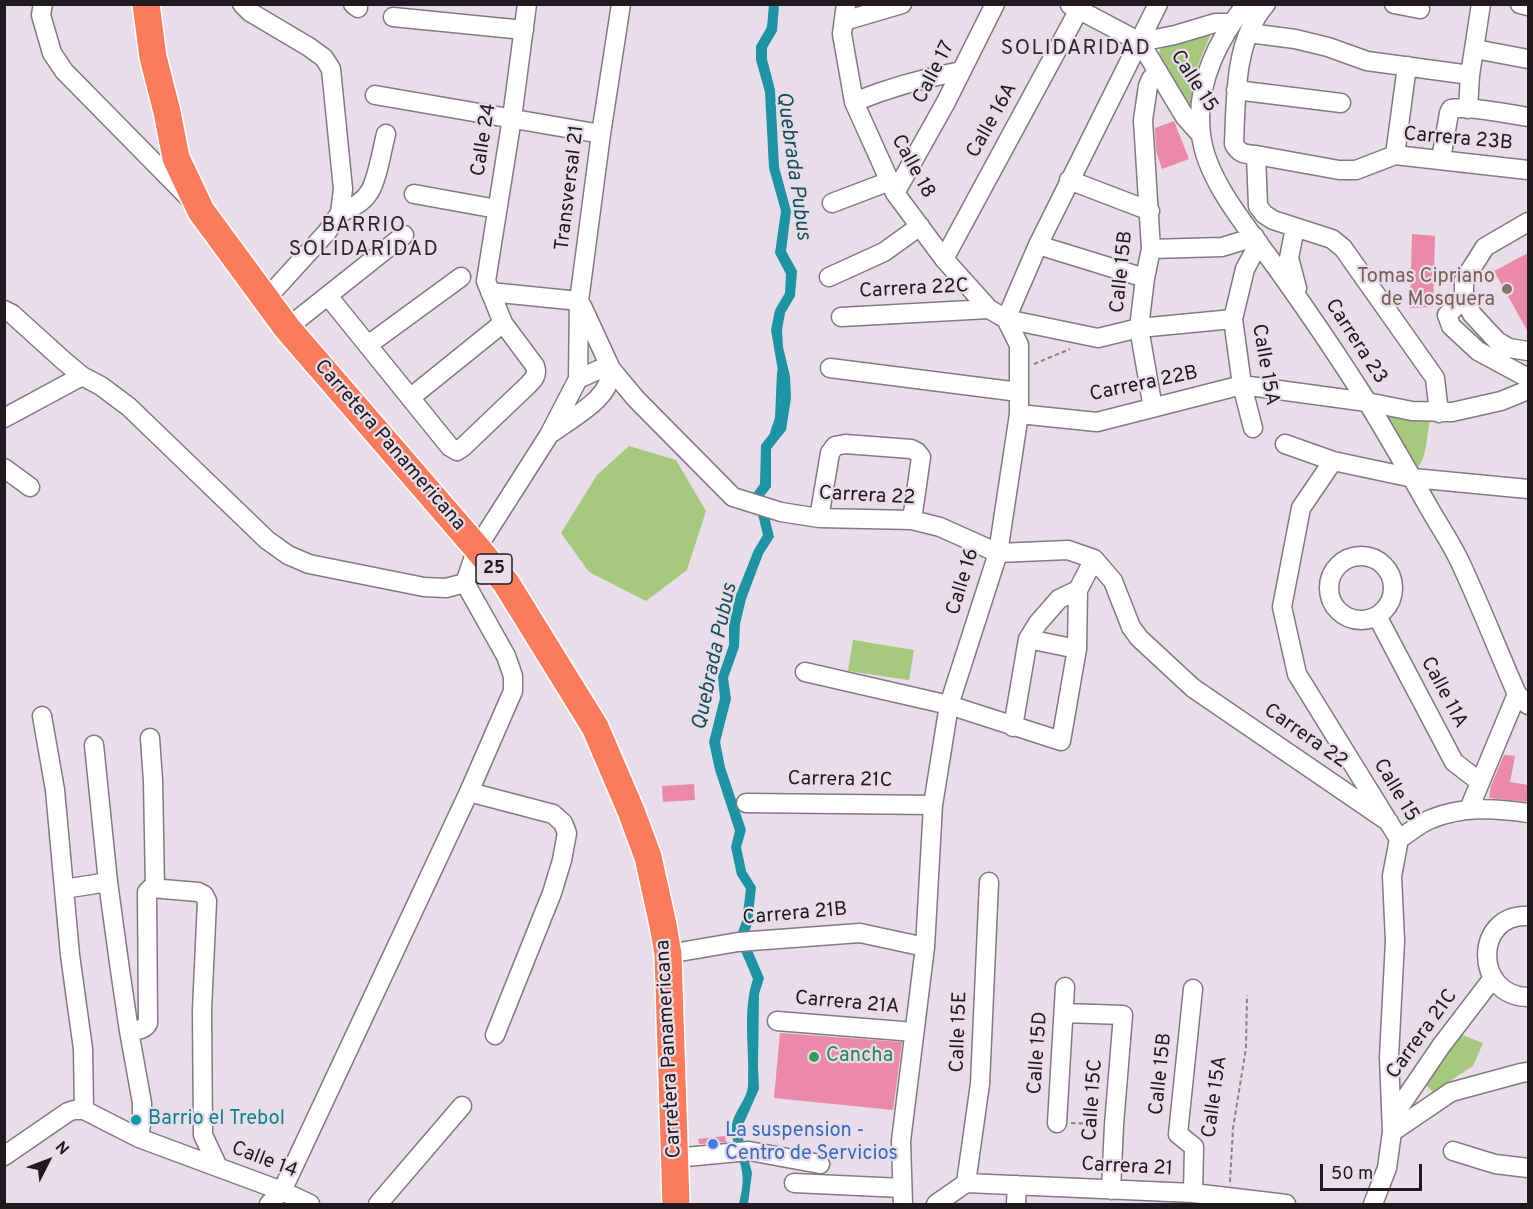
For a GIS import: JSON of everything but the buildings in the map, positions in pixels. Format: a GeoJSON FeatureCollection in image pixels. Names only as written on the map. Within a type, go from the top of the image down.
{"type":"FeatureCollection","features":[{"type":"Feature","properties":{"kind":"highway","name":"Carretera Panamericana"},"geometry":{"type":"LineString","coordinates":[[146,4],[153,57],[176,158],[201,211],[287,328],[506,583],[595,727],[648,857],[668,954],[676,1204]]}},
{"type":"Feature","properties":{"kind":"street"},"geometry":{"type":"LineString","coordinates":[[43,4],[41,15],[52,53],[64,71],[201,211]]}},
{"type":"Feature","properties":{"kind":"street"},"geometry":{"type":"LineString","coordinates":[[242,4],[250,12],[309,46],[324,58],[331,69],[343,189],[340,213],[327,232],[266,299]]}},
{"type":"Feature","properties":{"kind":"street","name":"Calle 24"},"geometry":{"type":"LineString","coordinates":[[488,287],[527,4]]}},
{"type":"Feature","properties":{"kind":"street","name":"Transversal 21"},"geometry":{"type":"LineString","coordinates":[[465,584],[477,548],[549,435],[578,379],[579,301],[621,4]]}},
{"type":"Feature","properties":{"kind":"street"},"geometry":{"type":"LineString","coordinates":[[845,13],[903,4]]}},
{"type":"Feature","properties":{"kind":"street","name":"Calle 17"},"geometry":{"type":"LineString","coordinates":[[893,187],[946,102],[995,4]]}},
{"type":"Feature","properties":{"kind":"street"},"geometry":{"type":"LineString","coordinates":[[1158,4],[1069,180],[1006,319],[1098,338],[1140,328],[1233,319]]}},
{"type":"Feature","properties":{"kind":"street","name":"Carrera 23"},"geometry":{"type":"LineString","coordinates":[[1246,4],[1231,23],[1219,44],[1207,74],[1201,100],[1201,135],[1209,165],[1227,200],[1300,301],[1367,402],[1413,478],[1461,562],[1522,700]]}},
{"type":"Feature","properties":{"kind":"street"},"geometry":{"type":"LineString","coordinates":[[1266,4],[1248,33],[1239,67],[1236,90],[1234,144],[1237,150],[1249,154],[1258,206],[1273,220],[1332,239],[1343,248],[1435,378],[1439,413]]}},
{"type":"Feature","properties":{"kind":"street"},"geometry":{"type":"LineString","coordinates":[[1394,4],[1420,9]]}},
{"type":"Feature","properties":{"kind":"street"},"geometry":{"type":"LineString","coordinates":[[1460,109],[1475,49],[1480,4]]}},
{"type":"Feature","properties":{"kind":"street"},"geometry":{"type":"LineString","coordinates":[[1520,4],[1528,6]]}},
{"type":"Feature","properties":{"kind":"street"},"geometry":{"type":"LineString","coordinates":[[1077,6],[1140,42]]}},
{"type":"Feature","properties":{"kind":"street","name":"Calle 16A"},"geometry":{"type":"LineString","coordinates":[[944,259],[1077,6]]}},
{"type":"Feature","properties":{"kind":"street"},"geometry":{"type":"LineString","coordinates":[[393,17],[438,13],[524,30]]}},
{"type":"Feature","properties":{"kind":"street","name":"Calle 18"},"geometry":{"type":"LineString","coordinates":[[845,13],[842,34],[854,102],[893,187],[944,259],[989,309],[1006,319]]}},
{"type":"Feature","properties":{"kind":"street","name":"Calle 15"},"geometry":{"type":"LineString","coordinates":[[1201,135],[1185,117],[1140,42],[1175,35],[1215,23],[1231,23]]}},
{"type":"Feature","properties":{"kind":"street"},"geometry":{"type":"LineString","coordinates":[[1248,33],[1295,39],[1328,47],[1367,61],[1470,75]]}},
{"type":"Feature","properties":{"kind":"street"},"geometry":{"type":"LineString","coordinates":[[1475,49],[1528,59]]}},
{"type":"Feature","properties":{"kind":"street"},"geometry":{"type":"LineString","coordinates":[[1395,155],[1407,66]]}},
{"type":"Feature","properties":{"kind":"street"},"geometry":{"type":"LineString","coordinates":[[854,102],[881,91],[961,71]]}},
{"type":"Feature","properties":{"kind":"street","name":"Calle 15B"},"geometry":{"type":"LineString","coordinates":[[1152,408],[1140,328],[1145,278],[1151,249],[1143,120],[1148,86],[1158,71]]}},
{"type":"Feature","properties":{"kind":"street"},"geometry":{"type":"LineString","coordinates":[[1236,90],[1341,103]]}},
{"type":"Feature","properties":{"kind":"street"},"geometry":{"type":"LineString","coordinates":[[375,95],[601,134]]}},
{"type":"Feature","properties":{"kind":"street"},"geometry":{"type":"LineString","coordinates":[[1441,159],[1449,113],[1460,109],[1528,117]]}},
{"type":"Feature","properties":{"kind":"street"},"geometry":{"type":"LineString","coordinates":[[340,213],[355,206],[367,196],[372,188],[386,134]]}},
{"type":"Feature","properties":{"kind":"street","name":"Carrera 23B"},"geometry":{"type":"LineString","coordinates":[[1249,154],[1339,170],[1356,170],[1395,155],[1528,170]]}},
{"type":"Feature","properties":{"kind":"street"},"geometry":{"type":"LineString","coordinates":[[1069,180],[1150,211]]}},
{"type":"Feature","properties":{"kind":"street"},"geometry":{"type":"LineString","coordinates":[[832,203],[893,187]]}},
{"type":"Feature","properties":{"kind":"street"},"geometry":{"type":"LineString","coordinates":[[414,194],[497,209]]}},
{"type":"Feature","properties":{"kind":"street"},"geometry":{"type":"LineString","coordinates":[[1528,222],[1485,247],[1464,280],[1464,299],[1472,314],[1497,341],[1509,348],[1528,351]]}},
{"type":"Feature","properties":{"kind":"street"},"geometry":{"type":"LineString","coordinates":[[829,277],[884,252],[920,226]]}},
{"type":"Feature","properties":{"kind":"street"},"geometry":{"type":"LineString","coordinates":[[1295,228],[1289,258],[1300,301]]}},
{"type":"Feature","properties":{"kind":"street"},"geometry":{"type":"LineString","coordinates":[[287,328],[404,235]]}},
{"type":"Feature","properties":{"kind":"street"},"geometry":{"type":"LineString","coordinates":[[1151,249],[1222,247],[1257,240]]}},
{"type":"Feature","properties":{"kind":"street","name":"Calle 15A"},"geometry":{"type":"LineString","coordinates":[[1253,428],[1242,385],[1233,319],[1245,269],[1257,240]]}},
{"type":"Feature","properties":{"kind":"street"},"geometry":{"type":"LineString","coordinates":[[1038,245],[1145,278]]}},
{"type":"Feature","properties":{"kind":"street"},"geometry":{"type":"LineString","coordinates":[[368,345],[461,277]]}},
{"type":"Feature","properties":{"kind":"street"},"geometry":{"type":"LineString","coordinates":[[488,287],[579,301]]}},
{"type":"Feature","properties":{"kind":"street"},"geometry":{"type":"LineString","coordinates":[[328,296],[450,447],[457,451],[528,386],[537,372],[503,323],[488,287]]}},
{"type":"Feature","properties":{"kind":"street"},"geometry":{"type":"LineString","coordinates":[[1464,299],[1447,315],[1451,326],[1478,351],[1528,378]]}},
{"type":"Feature","properties":{"kind":"street","name":"Carrera 22"},"geometry":{"type":"LineString","coordinates":[[579,301],[610,369],[636,399],[733,497],[781,512],[819,518],[912,520],[940,527],[998,553],[1068,550],[1094,559],[1113,581],[1131,627],[1139,638],[1193,688],[1389,822]]}},
{"type":"Feature","properties":{"kind":"street","name":"Carrera 22C"},"geometry":{"type":"LineString","coordinates":[[841,317],[989,309]]}},
{"type":"Feature","properties":{"kind":"street"},"geometry":{"type":"LineString","coordinates":[[4,310],[12,314],[82,376],[129,407],[267,540],[288,555],[309,564],[424,587],[446,588],[465,584],[506,656],[513,676],[513,691],[470,792],[282,1191],[269,1204]]}},
{"type":"Feature","properties":{"kind":"street","name":"Calle 16"},"geometry":{"type":"LineString","coordinates":[[903,1196],[900,1141],[925,947],[933,805],[949,705],[998,553],[1019,414],[1019,345],[1006,319]]}},
{"type":"Feature","properties":{"kind":"street"},"geometry":{"type":"LineString","coordinates":[[410,398],[503,323]]}},
{"type":"Feature","properties":{"kind":"street"},"geometry":{"type":"LineString","coordinates":[[830,368],[1019,392]]}},
{"type":"Feature","properties":{"kind":"street"},"geometry":{"type":"LineString","coordinates":[[578,379],[598,370],[610,369]]}},
{"type":"Feature","properties":{"kind":"street","name":"Transversal 21"},"geometry":{"type":"LineString","coordinates":[[549,435],[594,402],[608,384],[610,369]]}},
{"type":"Feature","properties":{"kind":"street"},"geometry":{"type":"LineString","coordinates":[[4,418],[82,376]]}},
{"type":"Feature","properties":{"kind":"street"},"geometry":{"type":"LineString","coordinates":[[1242,385],[1367,402],[1412,411],[1439,413],[1501,401],[1528,390]]}},
{"type":"Feature","properties":{"kind":"street","name":"Carrera 22B"},"geometry":{"type":"LineString","coordinates":[[1019,414],[1097,422],[1242,385]]}},
{"type":"Feature","properties":{"kind":"street"},"geometry":{"type":"LineString","coordinates":[[594,402],[636,399]]}},
{"type":"Feature","properties":{"kind":"street"},"geometry":{"type":"LineString","coordinates":[[819,518],[830,453],[835,446],[844,444],[911,449],[917,452],[921,457],[912,520]]}},
{"type":"Feature","properties":{"kind":"street"},"geometry":{"type":"LineString","coordinates":[[1285,444],[1333,461],[1413,478],[1528,489]]}},
{"type":"Feature","properties":{"kind":"street","name":"Calle 15"},"geometry":{"type":"LineString","coordinates":[[1333,461],[1301,508],[1282,607],[1297,674],[1399,839],[1392,876],[1395,941],[1389,1057],[1392,1125],[1387,1168],[1373,1204]]}},
{"type":"Feature","properties":{"kind":"street"},"geometry":{"type":"LineString","coordinates":[[4,468],[30,487]]}},
{"type":"Feature","properties":{"kind":"street"},"geometry":{"type":"LineString","coordinates":[[805,672],[949,705],[1060,741],[1077,649],[1078,590],[1094,559]]}},
{"type":"Feature","properties":{"kind":"street"},"geometry":{"type":"LineString","coordinates":[[1013,727],[1028,639],[1038,623],[1059,599],[1078,590]]}},
{"type":"Feature","properties":{"kind":"street","name":"Calle 11A"},"geometry":{"type":"LineString","coordinates":[[1377,616],[1454,762],[1480,782]]}},
{"type":"Feature","properties":{"kind":"street"},"geometry":{"type":"LineString","coordinates":[[1028,639],[1077,649]]}},
{"type":"Feature","properties":{"kind":"street"},"geometry":{"type":"LineString","coordinates":[[1469,809],[1480,782],[1522,700]]}},
{"type":"Feature","properties":{"kind":"street"},"geometry":{"type":"LineString","coordinates":[[4,1156],[76,1111],[83,1049],[70,955],[55,790],[42,716]]}},
{"type":"Feature","properties":{"kind":"street"},"geometry":{"type":"LineString","coordinates":[[150,738],[155,888]]}},
{"type":"Feature","properties":{"kind":"street"},"geometry":{"type":"LineString","coordinates":[[94,745],[108,882],[129,1031],[142,1103],[139,1138]]}},
{"type":"Feature","properties":{"kind":"street"},"geometry":{"type":"LineString","coordinates":[[470,792],[553,814],[563,823],[567,833],[552,893],[495,1035]]}},
{"type":"Feature","properties":{"kind":"street","name":"Carrera 21C"},"geometry":{"type":"LineString","coordinates":[[746,803],[933,805]]}},
{"type":"Feature","properties":{"kind":"street"},"geometry":{"type":"LineString","coordinates":[[1399,839],[1430,819],[1469,809],[1528,813]]}},
{"type":"Feature","properties":{"kind":"street"},"geometry":{"type":"LineString","coordinates":[[64,889],[108,882]]}},
{"type":"Feature","properties":{"kind":"street","name":"Calle 15E"},"geometry":{"type":"LineString","coordinates":[[966,1183],[980,1084],[989,882]]}},
{"type":"Feature","properties":{"kind":"street"},"geometry":{"type":"LineString","coordinates":[[129,1031],[143,1029],[148,1023],[147,892],[151,888],[198,892],[207,901],[202,1010],[203,1135],[218,1167]]}},
{"type":"Feature","properties":{"kind":"street"},"geometry":{"type":"LineString","coordinates":[[1528,916],[1522,915],[1509,919],[1498,927],[1490,939],[1486,952],[1487,965],[1493,978],[1502,988],[1513,994],[1528,997]]}},
{"type":"Feature","properties":{"kind":"street","name":"Carrera 21B"},"geometry":{"type":"LineString","coordinates":[[668,954],[738,942],[860,933],[925,947]]}},
{"type":"Feature","properties":{"kind":"street","name":"Carrera 21C"},"geometry":{"type":"LineString","coordinates":[[1392,1125],[1441,1046],[1493,978]]}},
{"type":"Feature","properties":{"kind":"street","name":"Calle 15D"},"geometry":{"type":"LineString","coordinates":[[1057,1123],[1065,987]]}},
{"type":"Feature","properties":{"kind":"street","name":"Calle 15B"},"geometry":{"type":"LineString","coordinates":[[1193,989],[1178,1134],[1194,1147],[1194,1193]]}},
{"type":"Feature","properties":{"kind":"street","name":"Calle 15C"},"geometry":{"type":"LineString","coordinates":[[1064,1013],[1124,1015],[1113,1125],[1111,1190]]}},
{"type":"Feature","properties":{"kind":"street","name":"Carrera 21A"},"geometry":{"type":"LineString","coordinates":[[777,1021],[914,1032]]}},
{"type":"Feature","properties":{"kind":"street"},"geometry":{"type":"LineString","coordinates":[[1392,1125],[1451,1092],[1528,1072]]}},
{"type":"Feature","properties":{"kind":"street"},"geometry":{"type":"LineString","coordinates":[[378,1204],[462,1106]]}},
{"type":"Feature","properties":{"kind":"street","name":"Calle 14"},"geometry":{"type":"LineString","coordinates":[[76,1111],[139,1138],[282,1191],[310,1204]]}},
{"type":"Feature","properties":{"kind":"street"},"geometry":{"type":"LineString","coordinates":[[675,1158],[741,1151],[820,1164]]}},
{"type":"Feature","properties":{"kind":"street"},"geometry":{"type":"LineString","coordinates":[[1453,1151],[1495,1164],[1528,1168]]}},
{"type":"Feature","properties":{"kind":"street"},"geometry":{"type":"LineString","coordinates":[[943,1202],[966,1183]]}},
{"type":"Feature","properties":{"kind":"street","name":"Carrera 21"},"geometry":{"type":"LineString","coordinates":[[966,1183],[1111,1190],[1161,1198],[1194,1193],[1230,1201],[1286,1204]]}},
{"type":"Feature","properties":{"kind":"street"},"geometry":{"type":"LineString","coordinates":[[794,1184],[903,1196]]}},
{"type":"Feature","properties":{"kind":"street"},"geometry":{"type":"LineString","coordinates":[[1016,1204],[1017,1185]]}},
{"type":"Feature","properties":{"kind":"path"},"geometry":{"type":"LineString","coordinates":[[1020,370],[1098,338]]}},
{"type":"Feature","properties":{"kind":"path","name":"Calle 15A"},"geometry":{"type":"LineString","coordinates":[[1230,1201],[1233,1128],[1245,1048],[1247,995]]}},
{"type":"Feature","properties":{"kind":"path"},"geometry":{"type":"LineString","coordinates":[[1057,1123],[1113,1125]]}},
{"type":"Feature","properties":{"kind":"green space"},"geometry":{"type":"Polygon","coordinates":[[[1211,33],[1198,65],[1193,104],[1187,105],[1161,61],[1160,51],[1163,46],[1211,33]]]}},
{"type":"Feature","properties":{"kind":"green space"},"geometry":{"type":"Polygon","coordinates":[[[1381,407],[1431,418],[1424,457],[1418,467],[1413,466],[1381,407]]]}},
{"type":"Feature","properties":{"kind":"green space"},"geometry":{"type":"Polygon","coordinates":[[[629,446],[676,460],[706,511],[687,570],[646,601],[589,572],[561,533],[597,475],[629,446]]]}},
{"type":"Feature","properties":{"kind":"green space"},"geometry":{"type":"Polygon","coordinates":[[[853,640],[914,650],[909,680],[848,671],[853,640]]]}},
{"type":"Feature","properties":{"kind":"green space"},"geometry":{"type":"Polygon","coordinates":[[[1457,1033],[1483,1043],[1473,1066],[1433,1092],[1426,1085],[1448,1044],[1457,1033]]]}},
{"type":"Feature","properties":{"kind":"water"},"geometry":{"type":"Polygon","coordinates":[[[769,5],[779,5],[777,31],[767,48],[767,59],[775,90],[779,167],[791,211],[786,251],[797,271],[795,296],[785,313],[782,330],[783,347],[790,376],[791,398],[786,430],[771,449],[771,487],[764,496],[774,537],[763,554],[746,599],[740,624],[739,647],[728,678],[731,699],[720,742],[725,767],[746,830],[741,847],[746,871],[756,887],[752,924],[748,935],[764,978],[759,994],[759,1089],[742,1127],[752,1173],[748,1204],[739,1204],[743,1176],[732,1127],[734,1116],[747,1090],[747,1018],[753,979],[737,935],[742,921],[746,889],[737,875],[731,847],[735,831],[715,770],[709,742],[720,698],[718,677],[729,645],[729,623],[736,595],[754,550],[763,535],[753,494],[760,484],[761,445],[776,426],[780,398],[771,330],[775,310],[785,293],[786,274],[775,253],[781,211],[769,168],[765,92],[756,60],[756,46],[767,27],[769,5]]]}},
{"type":"Feature","properties":{"kind":"waterway","name":"Quebrada Pubus"},"geometry":{"type":"LineString","coordinates":[[772,433],[777,418],[779,372]]}},
{"type":"Feature","properties":{"kind":"place","name":"Tomas Cipriano de Mosquera"},"geometry":{"type":"Point","coordinates":[1507,289]}},
{"type":"Feature","properties":{"kind":"place","name":"Cancha"},"geometry":{"type":"Point","coordinates":[814,1057]}},
{"type":"Feature","properties":{"kind":"place","name":"Barrio el Trebol"},"geometry":{"type":"Point","coordinates":[136,1120]}},
{"type":"Feature","properties":{"kind":"place","name":"La suspension - Centro de Servicios"},"geometry":{"type":"Point","coordinates":[713,1144]}},
{"type":"Feature","properties":{"kind":"district","name":"SOLIDARIDAD"},"geometry":{"type":"Point","coordinates":[1076,50]}},
{"type":"Feature","properties":{"kind":"district","name":"BARRIO SOLIDARIDAD"},"geometry":{"type":"Point","coordinates":[364,239]}}]}
